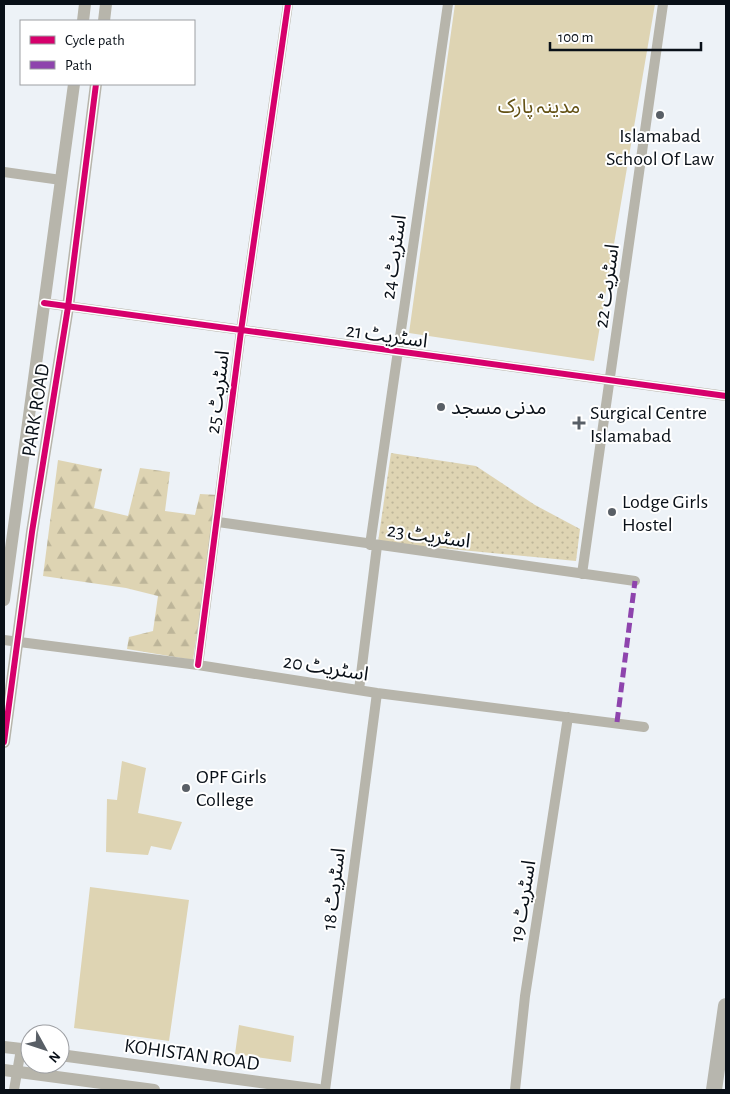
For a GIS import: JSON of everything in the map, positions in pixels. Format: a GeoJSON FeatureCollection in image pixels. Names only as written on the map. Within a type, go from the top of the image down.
{"type":"FeatureCollection","features":[{"type":"Feature","properties":{"kind":"main road"},"geometry":{"type":"LineString","coordinates":[[714,1090],[726,1006]]}},
{"type":"Feature","properties":{"kind":"street"},"geometry":{"type":"LineString","coordinates":[[83,20],[85,4]]}},
{"type":"Feature","properties":{"kind":"street"},"geometry":{"type":"LineString","coordinates":[[104,20],[106,4]]}},
{"type":"Feature","properties":{"kind":"street","name":"اسٹریٹ 25"},"geometry":{"type":"LineString","coordinates":[[198,665],[242,330],[288,4]]}},
{"type":"Feature","properties":{"kind":"street","name":"اسٹریٹ 24"},"geometry":{"type":"LineString","coordinates":[[359,690],[396,352],[448,4]]}},
{"type":"Feature","properties":{"kind":"street","name":"اسٹریٹ 22"},"geometry":{"type":"LineString","coordinates":[[582,574],[663,4]]}},
{"type":"Feature","properties":{"kind":"street","name":"PARK ROAD"},"geometry":{"type":"LineString","coordinates":[[4,600],[9,521],[44,303],[74,85]]}},
{"type":"Feature","properties":{"kind":"street","name":"PARK ROAD"},"geometry":{"type":"LineString","coordinates":[[4,742],[30,547],[68,307],[96,85]]}},
{"type":"Feature","properties":{"kind":"street"},"geometry":{"type":"LineString","coordinates":[[4,172],[61,180]]}},
{"type":"Feature","properties":{"kind":"street","name":"اسٹریٹ 21"},"geometry":{"type":"LineString","coordinates":[[44,303],[726,396]]}},
{"type":"Feature","properties":{"kind":"street"},"geometry":{"type":"LineString","coordinates":[[9,521],[34,523]]}},
{"type":"Feature","properties":{"kind":"street","name":"اسٹریٹ 23"},"geometry":{"type":"LineString","coordinates":[[218,522],[374,546],[635,581]]}},
{"type":"Feature","properties":{"kind":"street"},"geometry":{"type":"LineString","coordinates":[[8,543],[30,547]]}},
{"type":"Feature","properties":{"kind":"street","name":"اسٹریٹ 20"},"geometry":{"type":"LineString","coordinates":[[4,640],[198,665],[377,693],[644,726]]}},
{"type":"Feature","properties":{"kind":"street","name":"اسٹریٹ 18"},"geometry":{"type":"LineString","coordinates":[[325,1090],[377,693]]}},
{"type":"Feature","properties":{"kind":"street","name":"اسٹریٹ 19"},"geometry":{"type":"LineString","coordinates":[[515,1090],[525,996],[568,717]]}},
{"type":"Feature","properties":{"kind":"street"},"geometry":{"type":"LineString","coordinates":[[4,1047],[20,1049]]}},
{"type":"Feature","properties":{"kind":"street","name":"KOHISTAN ROAD"},"geometry":{"type":"LineString","coordinates":[[70,1055],[319,1090]]}},
{"type":"Feature","properties":{"kind":"street"},"geometry":{"type":"LineString","coordinates":[[14,1090],[20,1065]]}},
{"type":"Feature","properties":{"kind":"street","name":"KOHISTAN ROAD"},"geometry":{"type":"LineString","coordinates":[[4,1070],[154,1090]]}},
{"type":"Feature","properties":{"kind":"green space","name":"مدینہ پارک"},"geometry":{"type":"Polygon","coordinates":[[[455,4],[655,4],[594,361],[409,333],[455,4]]]}},
{"type":"Feature","properties":{"kind":"green space"},"geometry":{"type":"Polygon","coordinates":[[[391,453],[476,466],[535,505],[580,529],[576,561],[378,542],[391,453]]]}},
{"type":"Feature","properties":{"kind":"green space"},"geometry":{"type":"Polygon","coordinates":[[[58,460],[102,469],[94,508],[128,516],[140,468],[170,472],[165,511],[195,515],[200,494],[218,495],[193,660],[127,649],[129,637],[153,631],[158,596],[126,588],[43,576],[58,460]]]}},
{"type":"Feature","properties":{"kind":"green space"},"geometry":{"type":"Polygon","coordinates":[[[122,761],[146,768],[138,813],[182,822],[171,850],[151,846],[148,855],[106,852],[107,799],[117,800],[122,761]]]}},
{"type":"Feature","properties":{"kind":"green space"},"geometry":{"type":"Polygon","coordinates":[[[90,887],[189,900],[169,1041],[74,1028],[90,887]]]}},
{"type":"Feature","properties":{"kind":"green space"},"geometry":{"type":"Polygon","coordinates":[[[239,1025],[294,1036],[291,1062],[235,1054],[239,1025]]]}},
{"type":"Feature","properties":{"kind":"marked path"},"geometry":{"type":"LineString","coordinates":[[617,722],[635,581]]}},
{"type":"Feature","properties":{"kind":"cycle path"},"geometry":{"type":"LineString","coordinates":[[198,665],[241,331],[288,4]]}},
{"type":"Feature","properties":{"kind":"cycle path"},"geometry":{"type":"LineString","coordinates":[[4,742],[32,532],[68,307],[96,85]]}},
{"type":"Feature","properties":{"kind":"cycle path"},"geometry":{"type":"LineString","coordinates":[[44,303],[726,396]]}},
{"type":"Feature","properties":{"kind":"place","name":"Islamabad School Of Law"},"geometry":{"type":"Point","coordinates":[660,115]}},
{"type":"Feature","properties":{"kind":"place","name":"مدنی مسجد"},"geometry":{"type":"Point","coordinates":[441,407]}},
{"type":"Feature","properties":{"kind":"place","name":"Surgical Centre Islamabad"},"geometry":{"type":"Point","coordinates":[579,423]}},
{"type":"Feature","properties":{"kind":"place","name":"Lodge Girls Hostel"},"geometry":{"type":"Point","coordinates":[612,512]}},
{"type":"Feature","properties":{"kind":"place","name":"OPF Girls College"},"geometry":{"type":"Point","coordinates":[186,788]}}]}
